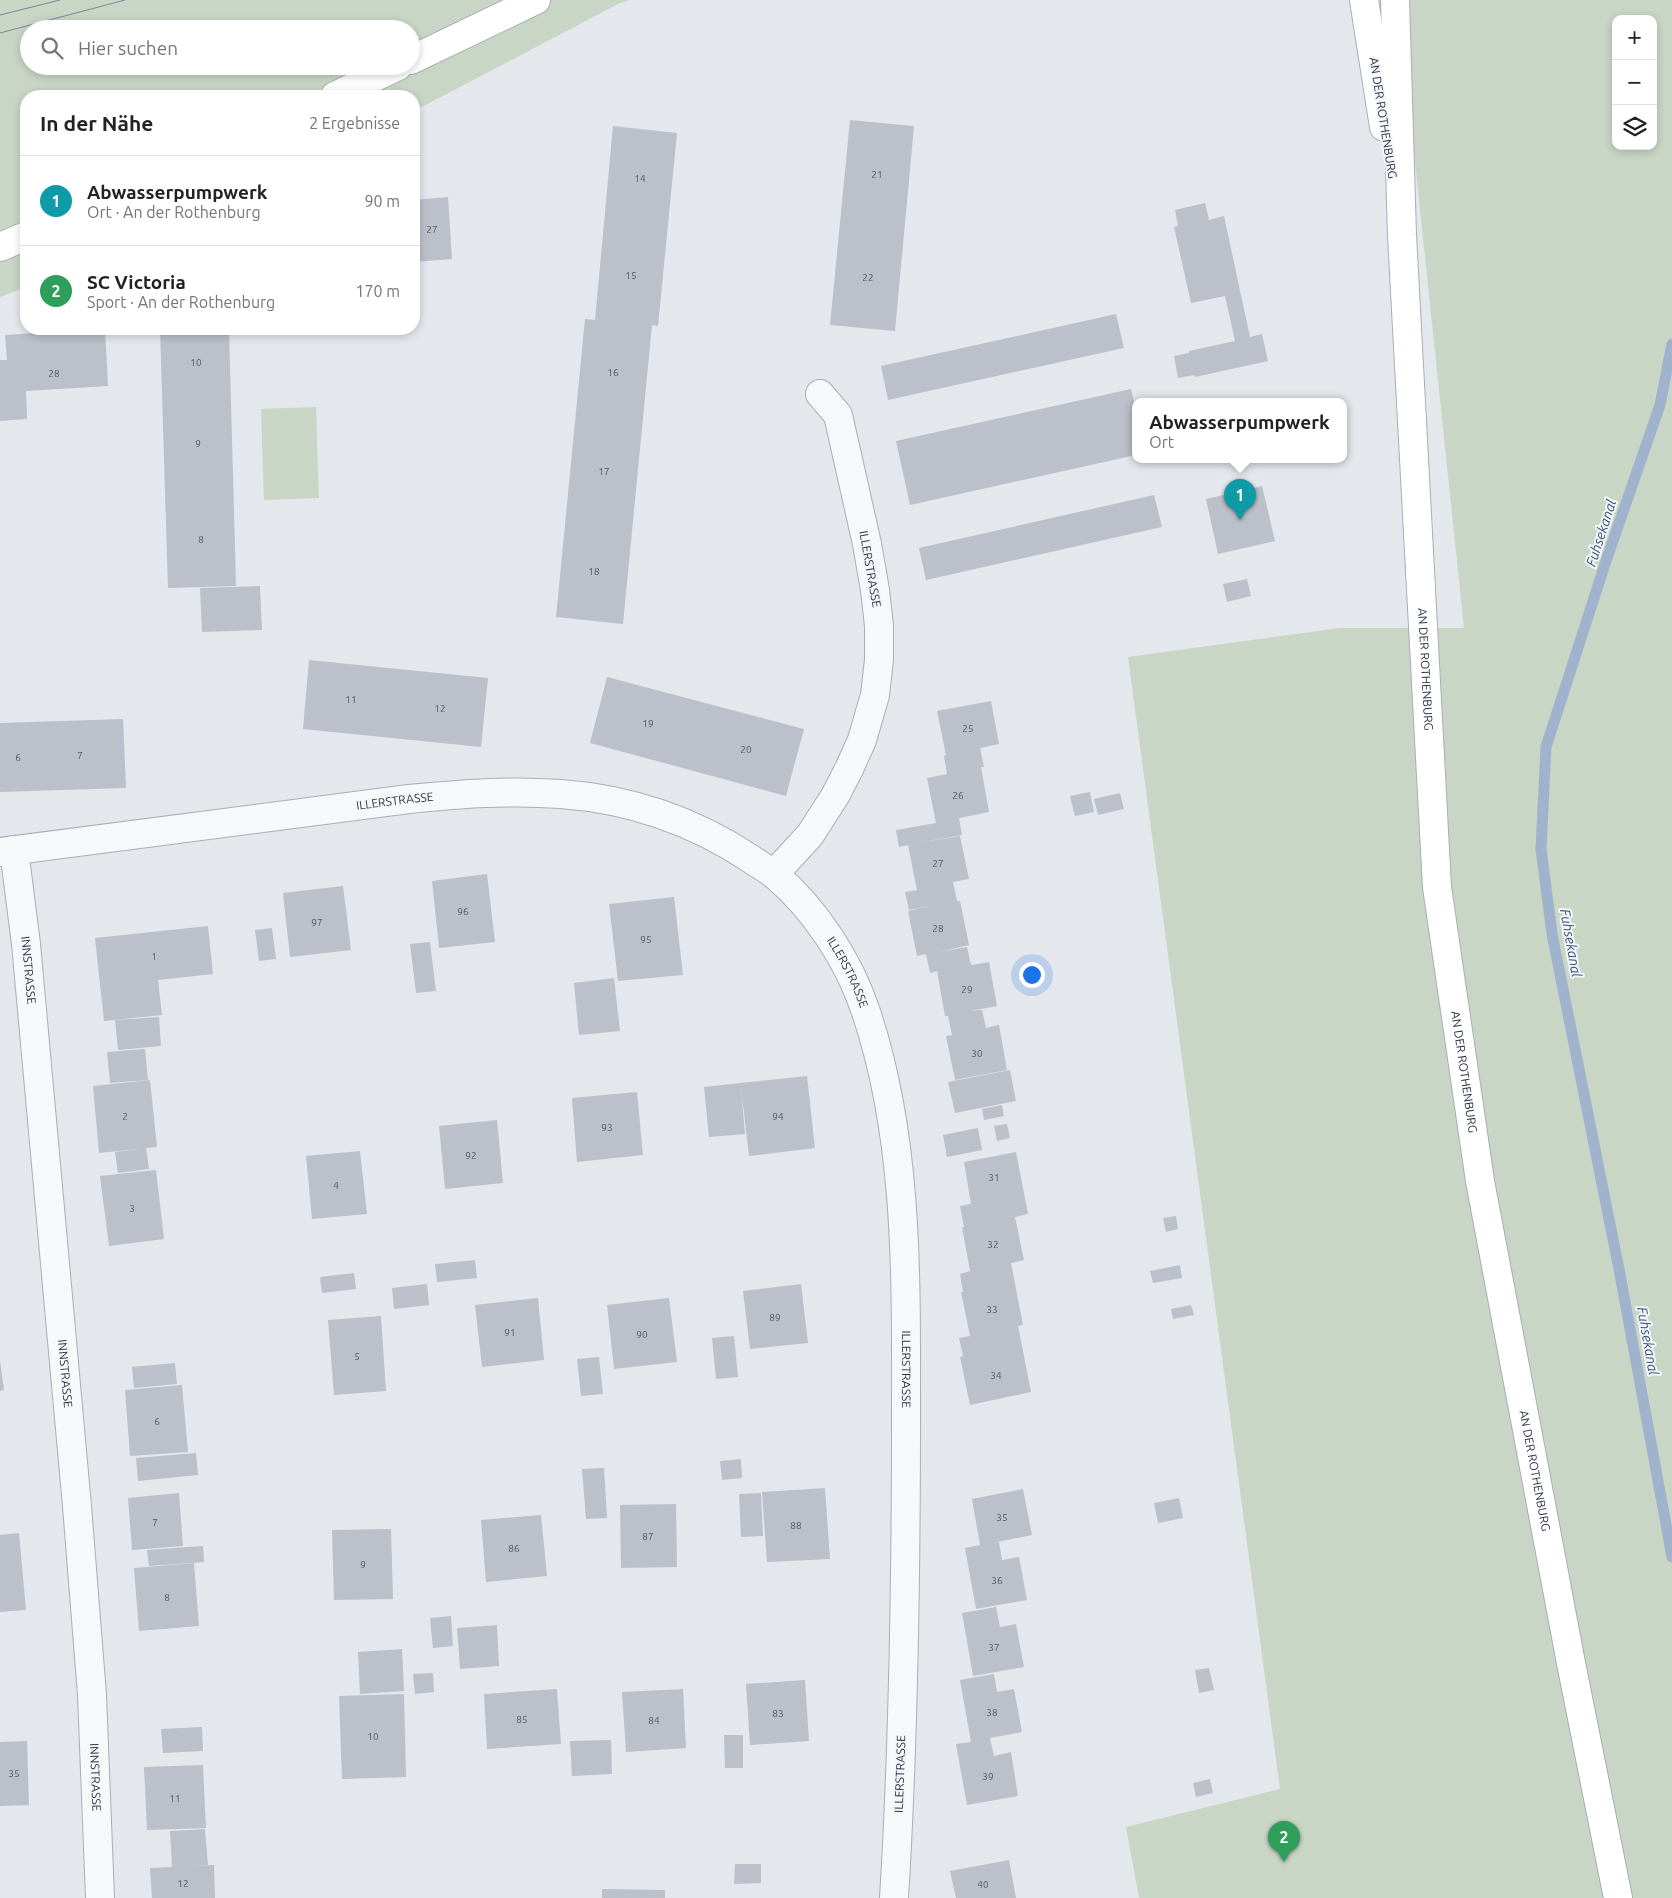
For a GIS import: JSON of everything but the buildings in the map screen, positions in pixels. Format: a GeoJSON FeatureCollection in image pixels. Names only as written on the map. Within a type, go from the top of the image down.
{"type":"FeatureCollection","features":[{"type":"Feature","properties":{"kind":"main road"},"geometry":{"type":"LineString","coordinates":[[420,56],[536,0]]}},
{"type":"Feature","properties":{"kind":"main road","name":"AN DER ROTHENBURG"},"geometry":{"type":"LineString","coordinates":[[1364,0],[1402,235]]}},
{"type":"Feature","properties":{"kind":"main road","name":"AN DER ROTHENBURG"},"geometry":{"type":"LineString","coordinates":[[1395,0],[1402,235],[1437,887],[1480,1181],[1570,1663],[1618,1898]]}},
{"type":"Feature","properties":{"kind":"main road"},"geometry":{"type":"LineString","coordinates":[[348,90],[379,75]]}},
{"type":"Feature","properties":{"kind":"main road"},"geometry":{"type":"LineString","coordinates":[[0,247],[20,239]]}},
{"type":"Feature","properties":{"kind":"street","name":"ILLERSTRASSE"},"geometry":{"type":"LineString","coordinates":[[774,874],[810,835],[835,796],[849,769],[862,740],[875,696],[879,660],[879,626],[875,590],[838,415],[820,394]]}},
{"type":"Feature","properties":{"kind":"street","name":"ILLERSTRASSE"},"geometry":{"type":"LineString","coordinates":[[7,851],[409,799],[468,793],[564,794],[618,802],[661,814],[696,828],[774,874],[809,910],[842,956],[866,1010],[881,1063],[895,1133],[903,1234],[906,1468],[905,1646],[894,1898]]}},
{"type":"Feature","properties":{"kind":"street","name":"INNSTRASSE"},"geometry":{"type":"LineString","coordinates":[[7,851],[26,953],[77,1506],[92,1695],[100,1898]]}},
{"type":"Feature","properties":{"kind":"green space"},"geometry":{"type":"Polygon","coordinates":[[[0,0],[629,0],[420,108],[420,90],[20,90],[20,289],[0,297],[0,0]]]}},
{"type":"Feature","properties":{"kind":"green space"},"geometry":{"type":"Polygon","coordinates":[[[1398,0],[1672,0],[1672,1898],[1139,1898],[1126,1827],[1280,1789],[1128,657],[1340,628],[1464,628],[1398,0]]]}},
{"type":"Feature","properties":{"kind":"green space"},"geometry":{"type":"Polygon","coordinates":[[[316,407],[319,498],[264,500],[261,409],[316,407]]]}},
{"type":"Feature","properties":{"kind":"waterway","name":"Fuhsekanal"},"geometry":{"type":"LineString","coordinates":[[1672,344],[1660,405],[1605,564],[1546,747],[1541,849],[1552,934],[1619,1269],[1672,1557]]}},
{"type":"Feature","properties":{"kind":"tram line"},"geometry":{"type":"LineString","coordinates":[[0,15],[60,0]]}},
{"type":"Feature","properties":{"kind":"tram line"},"geometry":{"type":"LineString","coordinates":[[49,20],[125,0]]}},
{"type":"Feature","properties":{"kind":"tram line"},"geometry":{"type":"LineString","coordinates":[[0,33],[20,28]]}},
{"type":"Feature","properties":{"kind":"place","name":"Abwasserpumpwerk"},"geometry":{"type":"Point","coordinates":[1240,520]}},
{"type":"Feature","properties":{"kind":"place","name":"SC Victoria"},"geometry":{"type":"Point","coordinates":[1284,1862]}}]}
